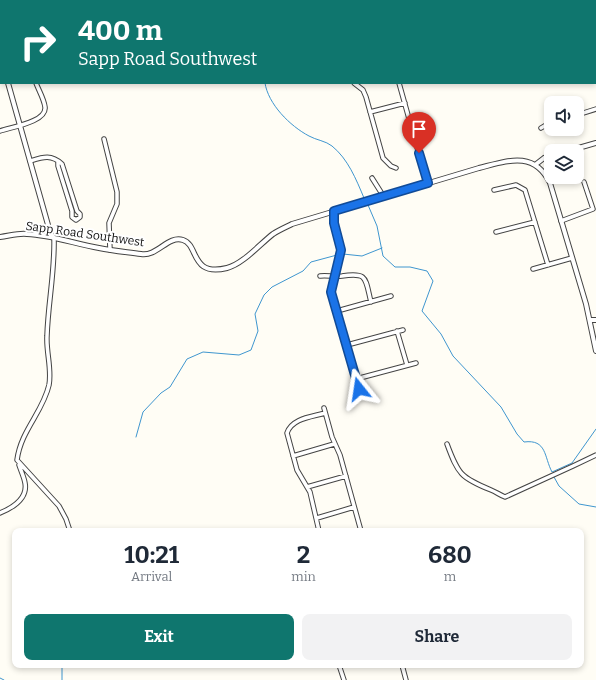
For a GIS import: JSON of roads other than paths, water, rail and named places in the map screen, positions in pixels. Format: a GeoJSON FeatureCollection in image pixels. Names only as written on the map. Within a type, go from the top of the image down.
{"type":"FeatureCollection","features":[{"type":"Feature","properties":{"kind":"street"},"geometry":{"type":"LineString","coordinates":[[0,513],[13,507],[19,502],[24,494],[26,484],[18,462],[18,450],[22,439],[46,395],[49,384],[46,338],[52,284],[54,238],[50,232],[8,84]]}},
{"type":"Feature","properties":{"kind":"street"},"geometry":{"type":"LineString","coordinates":[[0,131],[38,119],[44,112],[45,105],[36,84]]}},
{"type":"Feature","properties":{"kind":"street"},"geometry":{"type":"LineString","coordinates":[[355,84],[363,90],[383,158],[391,166],[396,168]]}},
{"type":"Feature","properties":{"kind":"street"},"geometry":{"type":"LineString","coordinates":[[399,84],[428,183]]}},
{"type":"Feature","properties":{"kind":"street"},"geometry":{"type":"LineString","coordinates":[[370,112],[405,103]]}},
{"type":"Feature","properties":{"kind":"street"},"geometry":{"type":"LineString","coordinates":[[584,113],[596,109]]}},
{"type":"Feature","properties":{"kind":"street"},"geometry":{"type":"LineString","coordinates":[[104,139],[117,192],[117,204],[109,223],[110,250]]}},
{"type":"Feature","properties":{"kind":"street"},"geometry":{"type":"LineString","coordinates":[[584,146],[596,143]]}},
{"type":"Feature","properties":{"kind":"street"},"geometry":{"type":"LineString","coordinates":[[30,161],[48,156],[58,161],[64,167],[77,210],[80,214],[80,217],[76,220],[72,217],[72,211],[58,166],[58,161]]}},
{"type":"Feature","properties":{"kind":"street"},"geometry":{"type":"LineString","coordinates":[[535,166],[544,158]]}},
{"type":"Feature","properties":{"kind":"street","name":"Sapp Road Southwest"},"geometry":{"type":"LineString","coordinates":[[0,237],[27,234],[110,250],[142,254],[148,254],[169,242],[176,239],[182,239],[188,242],[198,261],[204,267],[211,269],[227,268],[236,264],[273,234],[283,228],[428,183],[509,160],[518,160],[535,166],[546,175],[550,183],[590,320],[596,351]]}},
{"type":"Feature","properties":{"kind":"street"},"geometry":{"type":"LineString","coordinates":[[372,178],[384,196]]}},
{"type":"Feature","properties":{"kind":"street"},"geometry":{"type":"LineString","coordinates":[[561,221],[593,209],[584,182]]}},
{"type":"Feature","properties":{"kind":"street"},"geometry":{"type":"LineString","coordinates":[[494,190],[512,185],[522,187],[528,195],[548,265]]}},
{"type":"Feature","properties":{"kind":"street"},"geometry":{"type":"LineString","coordinates":[[334,211],[334,223],[341,247],[331,292],[359,389]]}},
{"type":"Feature","properties":{"kind":"street"},"geometry":{"type":"LineString","coordinates":[[496,232],[535,222]]}},
{"type":"Feature","properties":{"kind":"street"},"geometry":{"type":"LineString","coordinates":[[534,269],[572,258]]}},
{"type":"Feature","properties":{"kind":"street"},"geometry":{"type":"LineString","coordinates":[[320,276],[334,276],[353,273],[359,274],[366,283],[371,302]]}},
{"type":"Feature","properties":{"kind":"street"},"geometry":{"type":"LineString","coordinates":[[337,311],[391,296]]}},
{"type":"Feature","properties":{"kind":"street"},"geometry":{"type":"LineString","coordinates":[[590,320],[596,320]]}},
{"type":"Feature","properties":{"kind":"street"},"geometry":{"type":"LineString","coordinates":[[347,345],[403,330]]}},
{"type":"Feature","properties":{"kind":"street"},"geometry":{"type":"LineString","coordinates":[[397,331],[407,365]]}},
{"type":"Feature","properties":{"kind":"street"},"geometry":{"type":"LineString","coordinates":[[356,379],[416,362]]}},
{"type":"Feature","properties":{"kind":"street"},"geometry":{"type":"LineString","coordinates":[[324,408],[334,444],[340,455],[360,528]]}},
{"type":"Feature","properties":{"kind":"street"},"geometry":{"type":"LineString","coordinates":[[319,528],[317,518],[306,487],[297,470],[291,446],[287,438],[288,428],[296,421],[325,413]]}},
{"type":"Feature","properties":{"kind":"street"},"geometry":{"type":"LineString","coordinates":[[293,456],[334,444]]}},
{"type":"Feature","properties":{"kind":"street"},"geometry":{"type":"LineString","coordinates":[[447,444],[452,459],[459,471],[467,480],[505,496],[573,466],[596,454]]}},
{"type":"Feature","properties":{"kind":"street"},"geometry":{"type":"LineString","coordinates":[[18,462],[59,506],[69,528]]}},
{"type":"Feature","properties":{"kind":"street"},"geometry":{"type":"LineString","coordinates":[[306,487],[346,476]]}},
{"type":"Feature","properties":{"kind":"street"},"geometry":{"type":"LineString","coordinates":[[317,518],[354,507]]}},
{"type":"Feature","properties":{"kind":"street"},"geometry":{"type":"LineString","coordinates":[[341,668],[344,680]]}},
{"type":"Feature","properties":{"kind":"street"},"geometry":{"type":"LineString","coordinates":[[403,668],[406,680]]}},
{"type":"Feature","properties":{"kind":"waterway"},"geometry":{"type":"LineString","coordinates":[[265,84],[270,99],[281,114],[302,132],[315,139],[330,144],[338,151],[351,170],[364,198]]}},
{"type":"Feature","properties":{"kind":"waterway"},"geometry":{"type":"LineString","coordinates":[[368,205],[377,226],[383,256],[395,267],[410,267],[427,271],[433,281],[422,311],[441,334],[453,356],[501,407],[517,434],[524,442],[537,443],[541,446],[544,450],[552,472],[572,463],[596,429]]}},
{"type":"Feature","properties":{"kind":"waterway"},"geometry":{"type":"LineString","coordinates":[[343,254],[362,256],[382,248]]}},
{"type":"Feature","properties":{"kind":"waterway"},"geometry":{"type":"LineString","coordinates":[[136,437],[143,412],[161,393],[170,387],[187,359],[203,352],[239,355],[251,350],[258,331],[255,314],[264,295],[272,287],[303,271],[311,262],[337,255]]}},
{"type":"Feature","properties":{"kind":"waterway"},"geometry":{"type":"LineString","coordinates":[[554,477],[559,486],[579,504],[596,507]]}},
{"type":"Feature","properties":{"kind":"waterway"},"geometry":{"type":"LineString","coordinates":[[62,668],[62,680]]}},
{"type":"Feature","properties":{"kind":"waterway"},"geometry":{"type":"LineString","coordinates":[[0,678],[4,680]]}}]}
